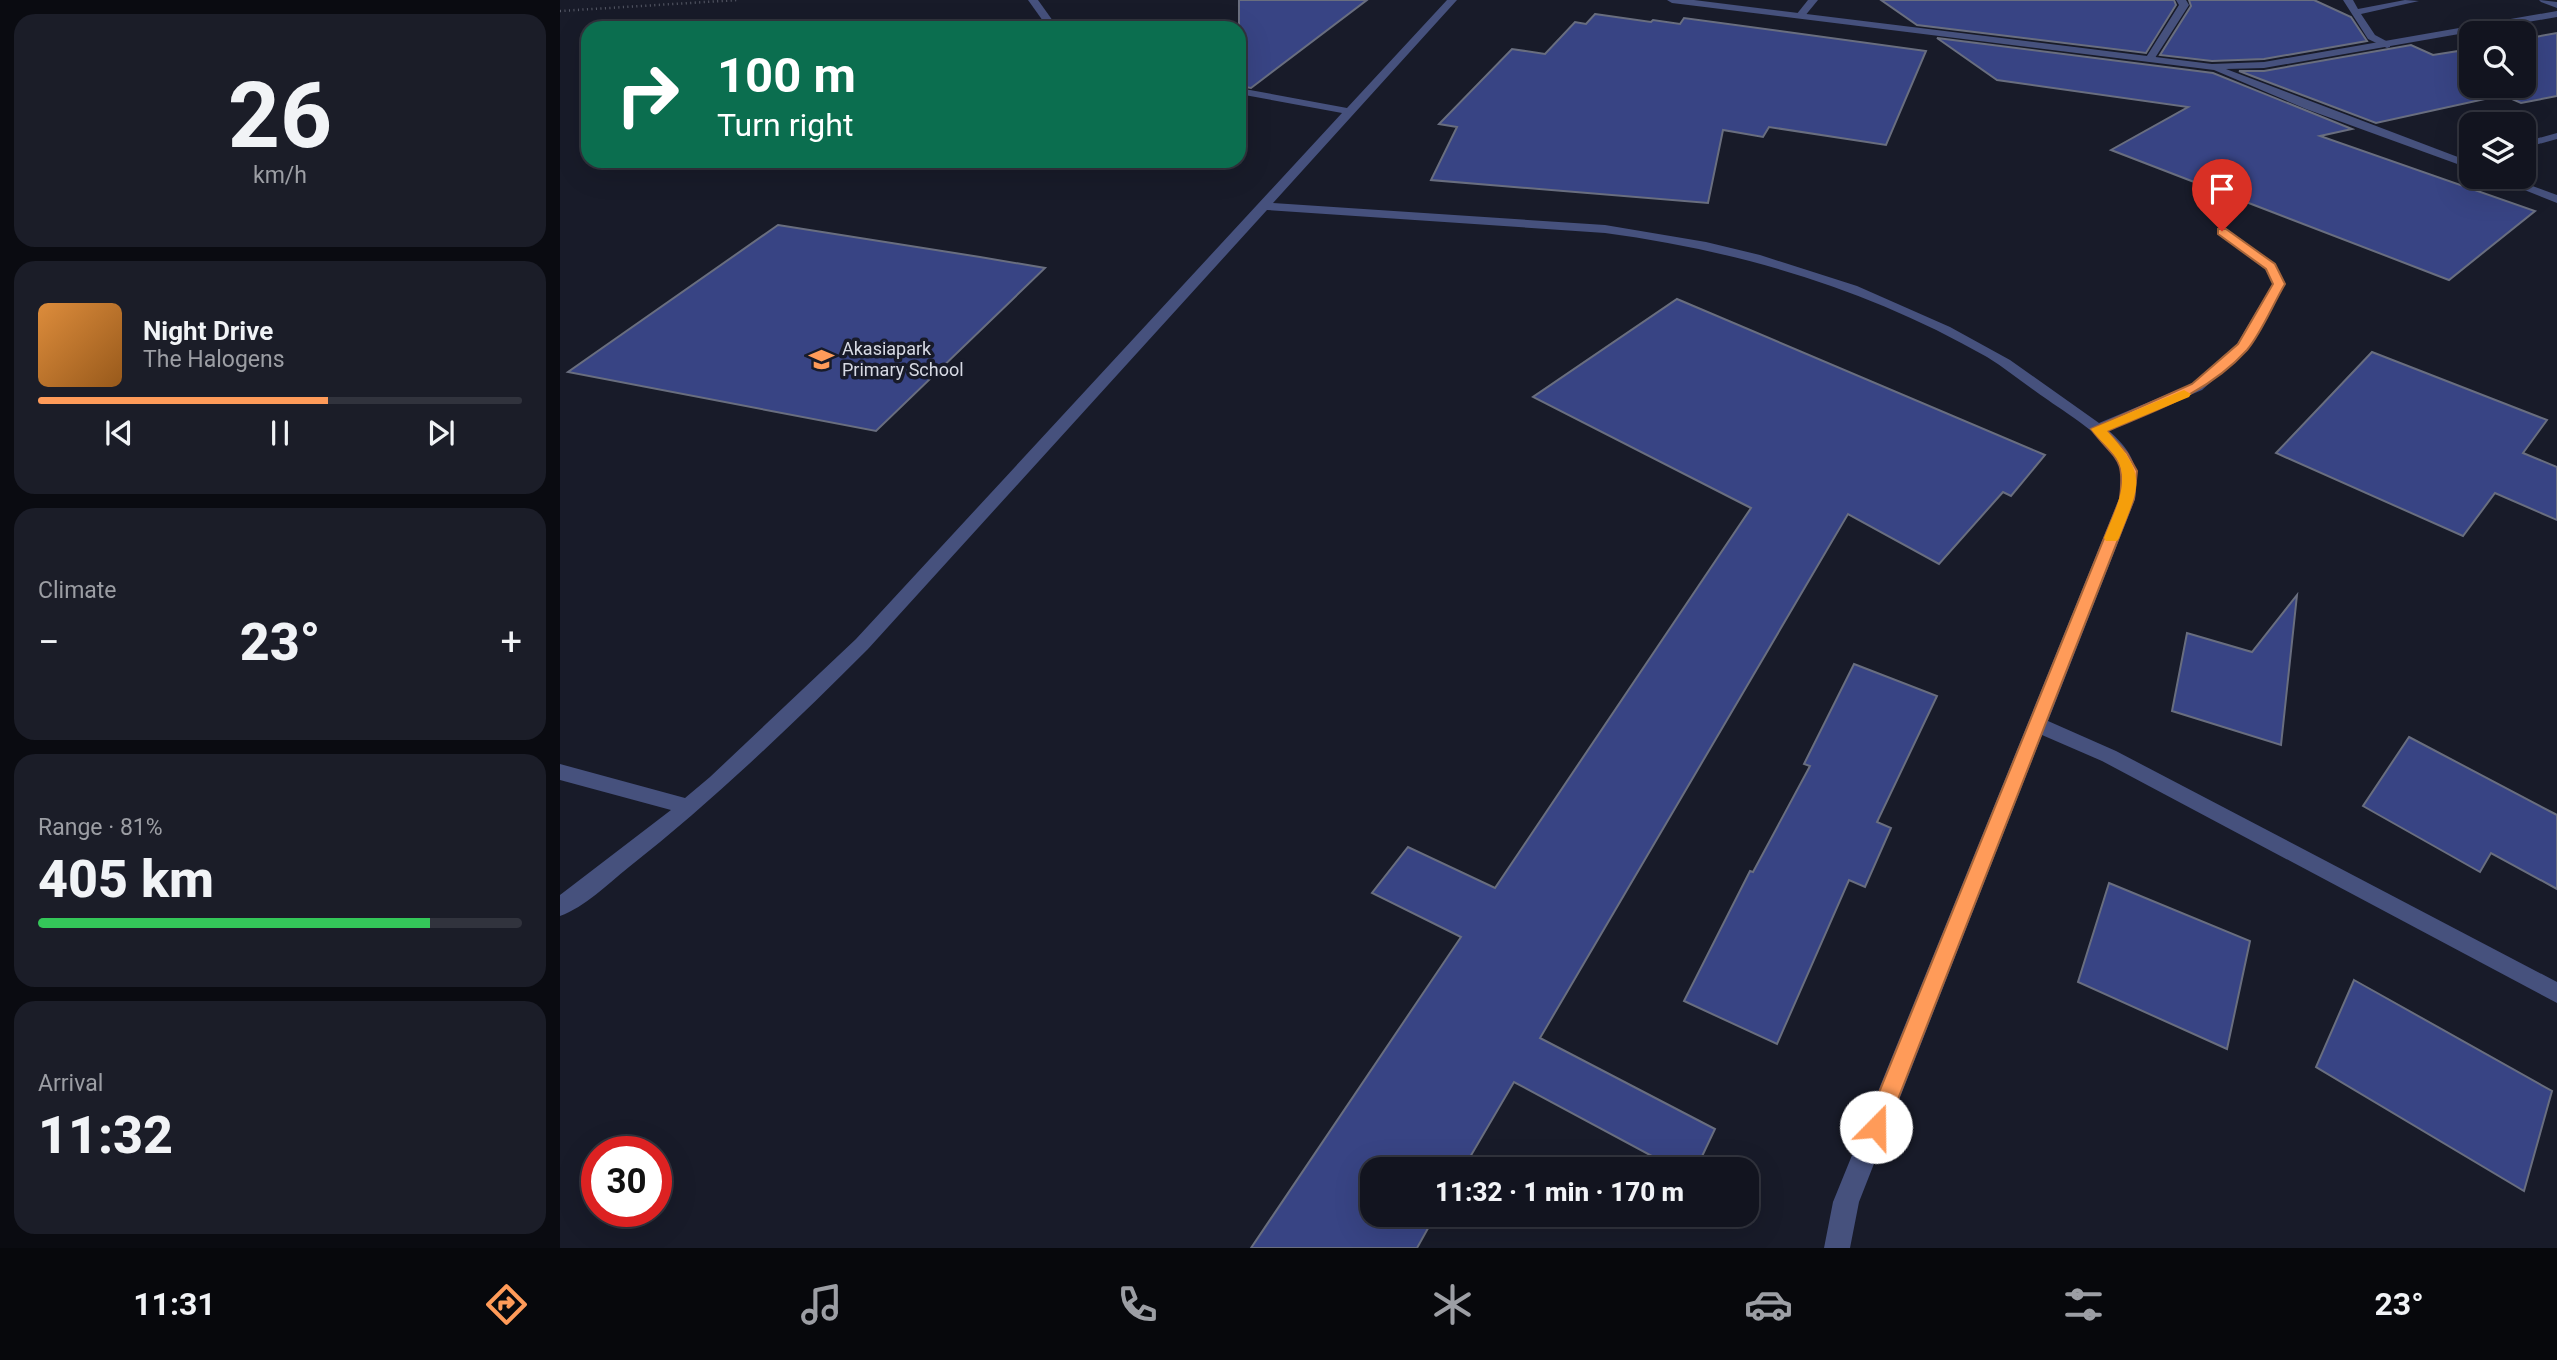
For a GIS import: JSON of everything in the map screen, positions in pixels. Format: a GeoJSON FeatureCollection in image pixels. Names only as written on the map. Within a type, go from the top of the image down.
{"type":"FeatureCollection","features":[{"type":"Feature","properties":{"kind":"street"},"geometry":{"type":"LineString","coordinates":[[1033,0],[1048,21]]}},
{"type":"Feature","properties":{"kind":"street"},"geometry":{"type":"LineString","coordinates":[[560,907],[689,807],[775,731],[862,644],[1452,0]]}},
{"type":"Feature","properties":{"kind":"street"},"geometry":{"type":"LineString","coordinates":[[1672,0],[1717,3],[2212,67],[2264,65],[2557,14]]}},
{"type":"Feature","properties":{"kind":"street"},"geometry":{"type":"LineString","coordinates":[[1801,15],[1813,0]]}},
{"type":"Feature","properties":{"kind":"street"},"geometry":{"type":"LineString","coordinates":[[2150,59],[2184,5],[2181,0]]}},
{"type":"Feature","properties":{"kind":"street"},"geometry":{"type":"LineString","coordinates":[[2348,0],[2371,37],[2387,45]]}},
{"type":"Feature","properties":{"kind":"street"},"geometry":{"type":"LineString","coordinates":[[2544,0],[2557,5]]}},
{"type":"Feature","properties":{"kind":"street"},"geometry":{"type":"LineString","coordinates":[[2357,12],[2414,1]]}},
{"type":"Feature","properties":{"kind":"street"},"geometry":{"type":"LineString","coordinates":[[2212,67],[2310,107],[2459,161]]}},
{"type":"Feature","properties":{"kind":"street"},"geometry":{"type":"LineString","coordinates":[[1246,92],[1351,112]]}},
{"type":"Feature","properties":{"kind":"street"},"geometry":{"type":"LineString","coordinates":[[2536,142],[2557,136]]}},
{"type":"Feature","properties":{"kind":"street"},"geometry":{"type":"LineString","coordinates":[[2530,189],[2557,199]]}},
{"type":"Feature","properties":{"kind":"street"},"geometry":{"type":"LineString","coordinates":[[1263,206],[1605,229],[1656,235],[1771,260],[1838,282],[1901,308],[1993,355],[2098,429],[2122,456],[2130,471],[2127,499],[1846,1202],[1837,1248]]}},
{"type":"Feature","properties":{"kind":"street"},"geometry":{"type":"LineString","coordinates":[[2098,429],[2184,394],[2243,346],[2279,284],[2270,267],[2222,231]]}},
{"type":"Feature","properties":{"kind":"street"},"geometry":{"type":"LineString","coordinates":[[2036,724],[2109,757],[2557,993]]}},
{"type":"Feature","properties":{"kind":"street"},"geometry":{"type":"LineString","coordinates":[[560,772],[689,807]]}},
{"type":"Feature","properties":{"kind":"path"},"geometry":{"type":"LineString","coordinates":[[560,11],[738,0]]}},
{"type":"Feature","properties":{"kind":"building"},"geometry":{"type":"Polygon","coordinates":[[[1239,0],[1367,0],[1251,88],[1246,87],[1246,21],[1239,21],[1239,0]]]}},
{"type":"Feature","properties":{"kind":"building"},"geometry":{"type":"Polygon","coordinates":[[[1881,0],[2174,0],[2176,5],[2146,53],[1917,25],[1881,0]]]}},
{"type":"Feature","properties":{"kind":"building"},"geometry":{"type":"Polygon","coordinates":[[[2189,0],[2314,0],[2351,17],[2367,41],[2264,59],[2212,61],[2160,55],[2191,6],[2189,0]]]}},
{"type":"Feature","properties":{"kind":"building"},"geometry":{"type":"Polygon","coordinates":[[[1595,14],[1680,24],[1684,18],[1926,51],[1886,145],[1769,127],[1763,137],[1723,130],[1708,203],[1431,180],[1457,127],[1439,124],[1512,49],[1545,54],[1575,22],[1586,24],[1595,14]]]}},
{"type":"Feature","properties":{"kind":"building"},"geometry":{"type":"Polygon","coordinates":[[[2557,33],[2557,96],[2521,103],[2510,98],[2536,98],[2536,37],[2557,33]]]}},
{"type":"Feature","properties":{"kind":"building"},"geometry":{"type":"Polygon","coordinates":[[[1937,38],[2213,73],[2352,129],[2320,136],[2459,184],[2459,189],[2472,189],[2535,211],[2449,280],[2111,150],[2188,107],[1997,80],[1937,38]]]}},
{"type":"Feature","properties":{"kind":"building"},"geometry":{"type":"Polygon","coordinates":[[[2411,45],[2433,55],[2459,51],[2459,98],[2489,98],[2376,123],[2239,71],[2264,71],[2411,45]]]}},
{"type":"Feature","properties":{"kind":"building"},"geometry":{"type":"Polygon","coordinates":[[[778,225],[1045,268],[876,431],[568,372],[778,225]]]}},
{"type":"Feature","properties":{"kind":"building"},"geometry":{"type":"Polygon","coordinates":[[[1677,299],[2045,455],[2011,496],[2003,492],[1939,564],[1848,514],[1540,1038],[1715,1129],[1702,1157],[1654,1157],[1514,1082],[1470,1157],[1360,1157],[1360,1227],[1429,1227],[1417,1248],[1251,1248],[1461,937],[1372,893],[1408,847],[1495,888],[1751,508],[1533,397],[1677,299]]]}},
{"type":"Feature","properties":{"kind":"building"},"geometry":{"type":"Polygon","coordinates":[[[2372,352],[2547,420],[2523,453],[2557,467],[2557,520],[2495,493],[2463,536],[2276,453],[2372,352]]]}},
{"type":"Feature","properties":{"kind":"building"},"geometry":{"type":"Polygon","coordinates":[[[2297,595],[2281,745],[2172,711],[2187,633],[2252,652],[2297,595]]]}},
{"type":"Feature","properties":{"kind":"building"},"geometry":{"type":"Polygon","coordinates":[[[1854,664],[1937,696],[1877,822],[1891,828],[1865,887],[1849,880],[1777,1044],[1684,1001],[1750,871],[1753,872],[1810,766],[1804,764],[1854,664]]]}},
{"type":"Feature","properties":{"kind":"building"},"geometry":{"type":"Polygon","coordinates":[[[2409,737],[2557,815],[2557,889],[2491,853],[2480,872],[2363,806],[2409,737]]]}},
{"type":"Feature","properties":{"kind":"building"},"geometry":{"type":"Polygon","coordinates":[[[2109,883],[2250,941],[2227,1049],[2078,982],[2109,883]]]}},
{"type":"Feature","properties":{"kind":"building"},"geometry":{"type":"Polygon","coordinates":[[[2354,980],[2552,1091],[2524,1191],[2316,1067],[2354,980]]]}},
{"type":"Feature","properties":{"kind":"slow traffic"},"geometry":{"type":"LineString","coordinates":[[2111,538],[2127,499],[2130,471],[2122,456],[2098,429],[2184,394]]}},
{"type":"Feature","properties":{"kind":"place","name":"Akasiapark Primary School"},"geometry":{"type":"Point","coordinates":[822,359]}},
{"type":"Feature","properties":{"kind":"route"},"geometry":{"type":"LineString","coordinates":[[1876,1127],[2127,499],[2130,471],[2122,456],[2098,429],[2197,387],[2243,346],[2279,284],[2270,267],[2222,231]]}}]}
